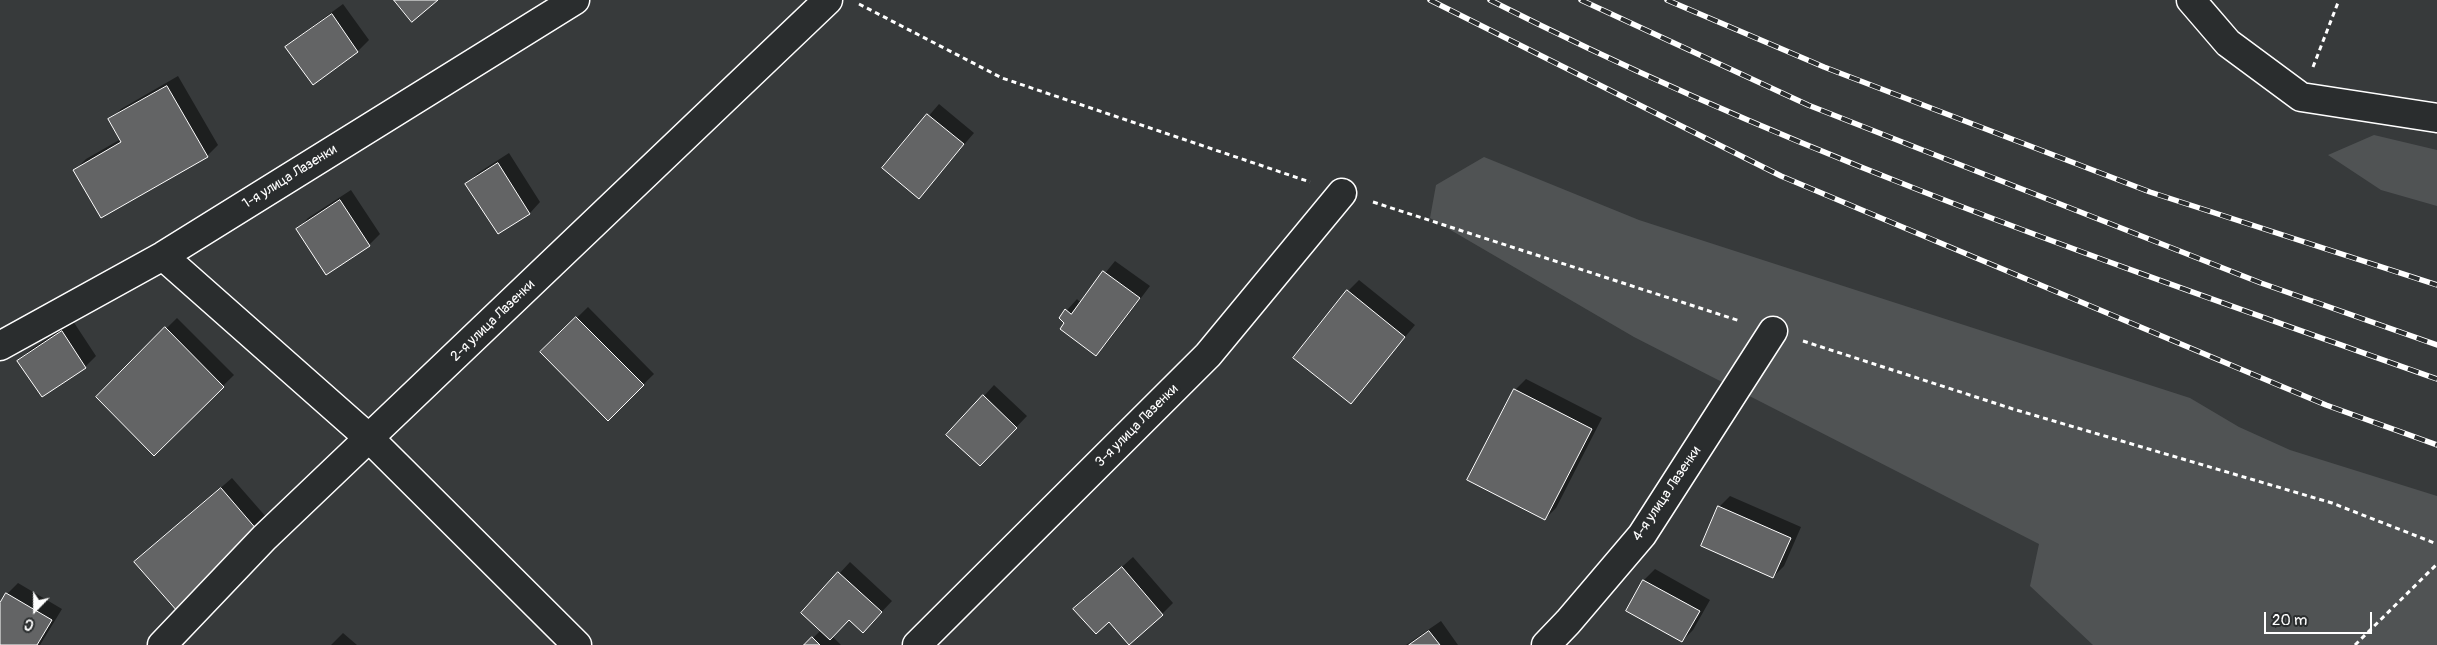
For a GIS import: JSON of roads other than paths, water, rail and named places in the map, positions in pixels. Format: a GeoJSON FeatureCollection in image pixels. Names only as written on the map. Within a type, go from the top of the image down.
{"type":"FeatureCollection","features":[{"type":"Feature","properties":{"kind":"street","name":"1-я улица Лазенки"},"geometry":{"type":"LineString","coordinates":[[0,346],[163,256],[575,0]]}},
{"type":"Feature","properties":{"kind":"street","name":"2-я улица Лазенки"},"geometry":{"type":"LineString","coordinates":[[162,645],[264,538],[370,439],[828,0]]}},
{"type":"Feature","properties":{"kind":"street"},"geometry":{"type":"LineString","coordinates":[[2191,0],[2228,44],[2301,97],[2437,118]]}},
{"type":"Feature","properties":{"kind":"street","name":"3-я улица Лазенки"},"geometry":{"type":"LineString","coordinates":[[917,645],[1208,355],[1342,193]]}},
{"type":"Feature","properties":{"kind":"street"},"geometry":{"type":"LineString","coordinates":[[163,256],[370,439],[577,645]]}},
{"type":"Feature","properties":{"kind":"street","name":"4-я улица Лазенки"},"geometry":{"type":"LineString","coordinates":[[1546,645],[1642,536],[1773,331]]}},
{"type":"Feature","properties":{"kind":"railway"},"geometry":{"type":"LineString","coordinates":[[1430,0],[1781,176],[2326,405],[2437,445]]}},
{"type":"Feature","properties":{"kind":"railway"},"geometry":{"type":"LineString","coordinates":[[1490,0],[1605,56],[1721,109],[1839,158],[2076,250],[2437,379]]}},
{"type":"Feature","properties":{"kind":"railway"},"geometry":{"type":"LineString","coordinates":[[1581,0],[1808,105],[2261,283],[2437,345]]}},
{"type":"Feature","properties":{"kind":"railway"},"geometry":{"type":"LineString","coordinates":[[1667,0],[1824,67],[2150,192],[2437,285]]}}]}
